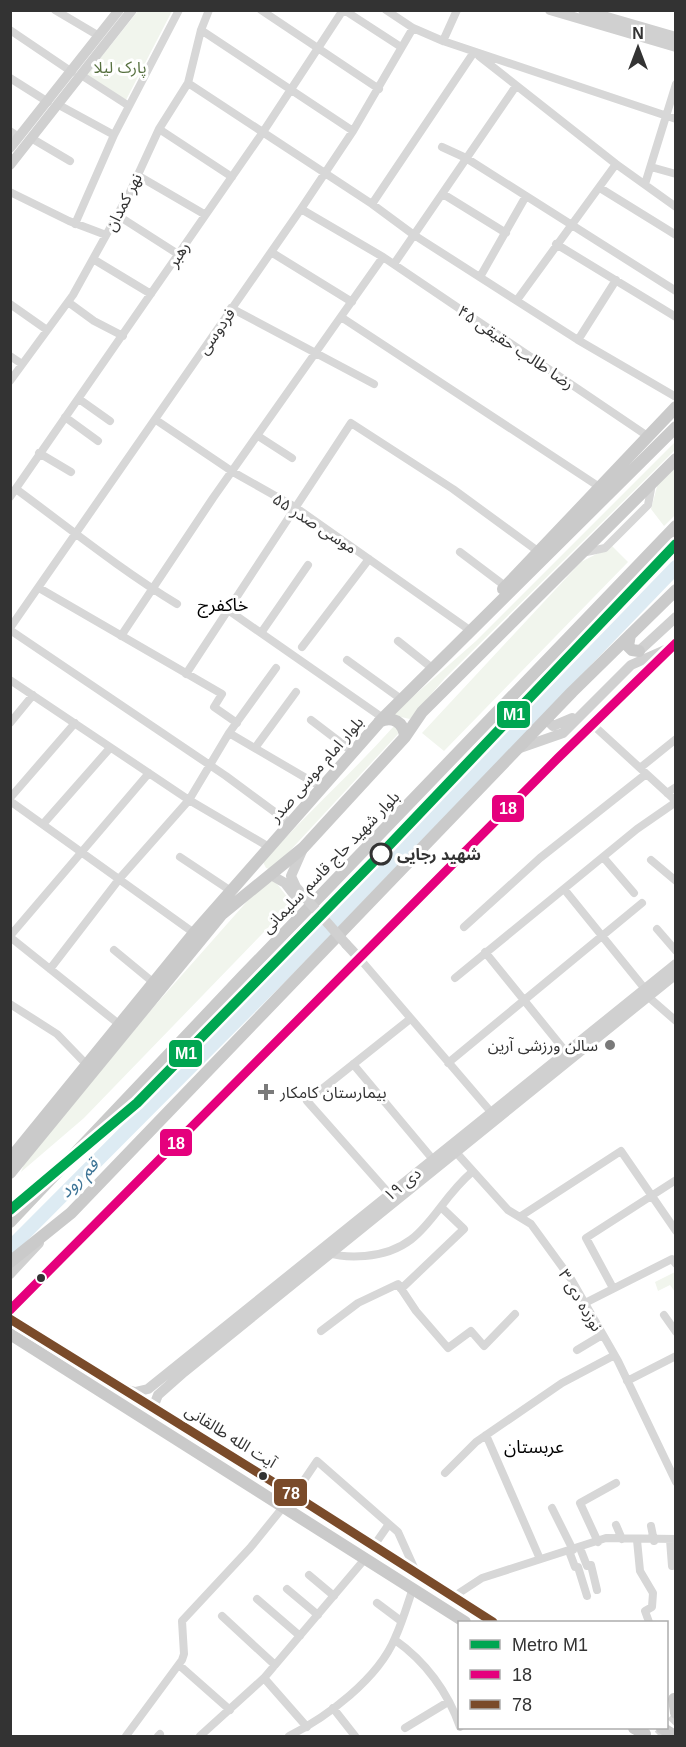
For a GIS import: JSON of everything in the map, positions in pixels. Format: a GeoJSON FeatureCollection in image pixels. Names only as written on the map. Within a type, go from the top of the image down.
{"type":"FeatureCollection","features":[{"type":"Feature","properties":{"kind":"main road"},"geometry":{"type":"LineString","coordinates":[[76,73],[99,36],[119,10]]}},
{"type":"Feature","properties":{"kind":"main road"},"geometry":{"type":"LineString","coordinates":[[10,165],[31,138],[52,103],[132,10]]}},
{"type":"Feature","properties":{"kind":"main road"},"geometry":{"type":"LineString","coordinates":[[550,10],[675,47]]}},
{"type":"Feature","properties":{"kind":"main road"},"geometry":{"type":"LineString","coordinates":[[583,10],[675,37]]}},
{"type":"Feature","properties":{"kind":"main road"},"geometry":{"type":"LineString","coordinates":[[10,148],[15,134],[52,103]]}},
{"type":"Feature","properties":{"kind":"main road"},"geometry":{"type":"LineString","coordinates":[[471,631],[505,586],[601,488],[675,407]]}},
{"type":"Feature","properties":{"kind":"main road","name":"بلوار امام موسی صدر"},"geometry":{"type":"LineString","coordinates":[[10,1159],[194,933],[380,721],[675,427]]}},
{"type":"Feature","properties":{"kind":"main road"},"geometry":{"type":"LineString","coordinates":[[10,1173],[222,914],[303,848],[405,736],[422,712],[675,459]]}},
{"type":"Feature","properties":{"kind":"main road","name":"بلوار شهید حاج قاسم سلیمانی"},"geometry":{"type":"LineString","coordinates":[[10,1222],[675,526]]}},
{"type":"Feature","properties":{"kind":"main road"},"geometry":{"type":"LineString","coordinates":[[10,1274],[546,719],[675,590]]}},
{"type":"Feature","properties":{"kind":"main road"},"geometry":{"type":"LineString","coordinates":[[630,634],[628,646],[634,651],[639,651],[675,617]]}},
{"type":"Feature","properties":{"kind":"main road"},"geometry":{"type":"LineString","coordinates":[[520,748],[563,733],[631,665],[674,645]]}},
{"type":"Feature","properties":{"kind":"main road"},"geometry":{"type":"LineString","coordinates":[[10,1310],[353,951],[593,725],[674,645]]}},
{"type":"Feature","properties":{"kind":"main road"},"geometry":{"type":"LineString","coordinates":[[546,719],[553,726],[558,726],[583,712]]}},
{"type":"Feature","properties":{"kind":"main road"},"geometry":{"type":"LineString","coordinates":[[380,721],[396,720],[405,730],[405,736]]}},
{"type":"Feature","properties":{"kind":"main road"},"geometry":{"type":"LineString","coordinates":[[301,897],[291,876],[303,848]]}},
{"type":"Feature","properties":{"kind":"main road"},"geometry":{"type":"LineString","coordinates":[[257,861],[259,871],[285,883],[353,951]]}},
{"type":"Feature","properties":{"kind":"main road","name":"۱۹ دی"},"geometry":{"type":"LineString","coordinates":[[124,1389],[135,1392],[148,1389],[435,1163],[675,964]]}},
{"type":"Feature","properties":{"kind":"main road","name":"۱۹ دی"},"geometry":{"type":"LineString","coordinates":[[494,1115],[566,1052],[644,992],[675,974]]}},
{"type":"Feature","properties":{"kind":"main road"},"geometry":{"type":"LineString","coordinates":[[10,1262],[45,1236]]}},
{"type":"Feature","properties":{"kind":"main road","name":"۱۹ دی"},"geometry":{"type":"LineString","coordinates":[[158,1411],[154,1405],[158,1395],[325,1251]]}},
{"type":"Feature","properties":{"kind":"main road","name":"آیت الله طالقانی"},"geometry":{"type":"LineString","coordinates":[[10,1319],[294,1495],[372,1548],[490,1621]]}},
{"type":"Feature","properties":{"kind":"main road","name":"آیت الله طالقانی"},"geometry":{"type":"LineString","coordinates":[[10,1334],[462,1621]]}},
{"type":"Feature","properties":{"kind":"main road"},"geometry":{"type":"LineString","coordinates":[[672,1701],[675,1713]]}},
{"type":"Feature","properties":{"kind":"street"},"geometry":{"type":"LineString","coordinates":[[55,10],[99,36]]}},
{"type":"Feature","properties":{"kind":"street"},"geometry":{"type":"LineString","coordinates":[[75,224],[114,135],[179,10]]}},
{"type":"Feature","properties":{"kind":"street"},"geometry":{"type":"LineString","coordinates":[[261,10],[379,89]]}},
{"type":"Feature","properties":{"kind":"street"},"geometry":{"type":"LineString","coordinates":[[343,10],[401,47]]}},
{"type":"Feature","properties":{"kind":"street","name":"رهبر"},"geometry":{"type":"LineString","coordinates":[[10,497],[263,132],[343,10]]}},
{"type":"Feature","properties":{"kind":"street"},"geometry":{"type":"LineString","coordinates":[[386,10],[413,28],[443,41],[675,119]]}},
{"type":"Feature","properties":{"kind":"street"},"geometry":{"type":"LineString","coordinates":[[443,41],[458,10]]}},
{"type":"Feature","properties":{"kind":"street","name":"نهر کمدان"},"geometry":{"type":"LineString","coordinates":[[10,381],[68,302],[117,215],[159,129],[188,83],[201,30],[209,11]]}},
{"type":"Feature","properties":{"kind":"street","name":"فردوسی"},"geometry":{"type":"LineString","coordinates":[[10,629],[301,209],[379,89],[413,28]]}},
{"type":"Feature","properties":{"kind":"street"},"geometry":{"type":"LineString","coordinates":[[10,30],[129,106]]}},
{"type":"Feature","properties":{"kind":"street"},"geometry":{"type":"LineString","coordinates":[[201,30],[353,131]]}},
{"type":"Feature","properties":{"kind":"street"},"geometry":{"type":"LineString","coordinates":[[474,52],[616,164],[675,207]]}},
{"type":"Feature","properties":{"kind":"street"},"geometry":{"type":"LineString","coordinates":[[372,204],[474,52]]}},
{"type":"Feature","properties":{"kind":"street"},"geometry":{"type":"LineString","coordinates":[[10,78],[114,135]]}},
{"type":"Feature","properties":{"kind":"street"},"geometry":{"type":"LineString","coordinates":[[188,83],[372,204],[414,235],[578,340],[675,397]]}},
{"type":"Feature","properties":{"kind":"street"},"geometry":{"type":"LineString","coordinates":[[645,184],[675,84]]}},
{"type":"Feature","properties":{"kind":"street"},"geometry":{"type":"LineString","coordinates":[[394,264],[516,86]]}},
{"type":"Feature","properties":{"kind":"street"},"geometry":{"type":"LineString","coordinates":[[159,129],[232,177]]}},
{"type":"Feature","properties":{"kind":"street"},"geometry":{"type":"LineString","coordinates":[[31,138],[70,161]]}},
{"type":"Feature","properties":{"kind":"street"},"geometry":{"type":"LineString","coordinates":[[442,147],[466,158],[675,291]]}},
{"type":"Feature","properties":{"kind":"street"},"geometry":{"type":"LineString","coordinates":[[517,300],[616,164]]}},
{"type":"Feature","properties":{"kind":"street"},"geometry":{"type":"LineString","coordinates":[[651,167],[675,174]]}},
{"type":"Feature","properties":{"kind":"street"},"geometry":{"type":"LineString","coordinates":[[137,175],[204,214]]}},
{"type":"Feature","properties":{"kind":"street"},"geometry":{"type":"LineString","coordinates":[[600,188],[675,235]]}},
{"type":"Feature","properties":{"kind":"street"},"geometry":{"type":"LineString","coordinates":[[10,192],[75,224],[106,235]]}},
{"type":"Feature","properties":{"kind":"street"},"geometry":{"type":"LineString","coordinates":[[443,194],[506,233]]}},
{"type":"Feature","properties":{"kind":"street"},"geometry":{"type":"LineString","coordinates":[[480,277],[526,196]]}},
{"type":"Feature","properties":{"kind":"street","name":"۴۵ رضا طالب حقیقی"},"geometry":{"type":"LineString","coordinates":[[301,209],[394,264],[648,437]]}},
{"type":"Feature","properties":{"kind":"street"},"geometry":{"type":"LineString","coordinates":[[117,215],[178,254]]}},
{"type":"Feature","properties":{"kind":"street"},"geometry":{"type":"LineString","coordinates":[[556,244],[675,317]]}},
{"type":"Feature","properties":{"kind":"street"},"geometry":{"type":"LineString","coordinates":[[271,252],[352,302]]}},
{"type":"Feature","properties":{"kind":"street"},"geometry":{"type":"LineString","coordinates":[[121,636],[383,257]]}},
{"type":"Feature","properties":{"kind":"street"},"geometry":{"type":"LineString","coordinates":[[93,259],[151,294]]}},
{"type":"Feature","properties":{"kind":"street"},"geometry":{"type":"LineString","coordinates":[[578,340],[616,280]]}},
{"type":"Feature","properties":{"kind":"street"},"geometry":{"type":"LineString","coordinates":[[68,302],[94,321],[123,336]]}},
{"type":"Feature","properties":{"kind":"street"},"geometry":{"type":"LineString","coordinates":[[10,304],[47,330]]}},
{"type":"Feature","properties":{"kind":"street"},"geometry":{"type":"LineString","coordinates":[[231,308],[374,384]]}},
{"type":"Feature","properties":{"kind":"street"},"geometry":{"type":"LineString","coordinates":[[341,317],[601,488]]}},
{"type":"Feature","properties":{"kind":"street"},"geometry":{"type":"LineString","coordinates":[[10,356],[22,364]]}},
{"type":"Feature","properties":{"kind":"street"},"geometry":{"type":"LineString","coordinates":[[79,399],[110,421]]}},
{"type":"Feature","properties":{"kind":"street"},"geometry":{"type":"LineString","coordinates":[[65,417],[98,441]]}},
{"type":"Feature","properties":{"kind":"street","name":"موسی صدر ۵۵"},"geometry":{"type":"LineString","coordinates":[[156,420],[233,472],[295,507],[471,631]]}},
{"type":"Feature","properties":{"kind":"street"},"geometry":{"type":"LineString","coordinates":[[186,674],[351,423],[453,489],[539,552]]}},
{"type":"Feature","properties":{"kind":"street"},"geometry":{"type":"LineString","coordinates":[[258,436],[292,458]]}},
{"type":"Feature","properties":{"kind":"street"},"geometry":{"type":"LineString","coordinates":[[39,453],[71,472]]}},
{"type":"Feature","properties":{"kind":"street"},"geometry":{"type":"LineString","coordinates":[[16,489],[153,590],[177,604]]}},
{"type":"Feature","properties":{"kind":"street"},"geometry":{"type":"LineString","coordinates":[[460,552],[505,586]]}},
{"type":"Feature","properties":{"kind":"street"},"geometry":{"type":"LineString","coordinates":[[302,647],[369,559]]}},
{"type":"Feature","properties":{"kind":"street"},"geometry":{"type":"LineString","coordinates":[[261,633],[308,565]]}},
{"type":"Feature","properties":{"kind":"street"},"geometry":{"type":"LineString","coordinates":[[39,588],[222,694],[214,707],[237,723]]}},
{"type":"Feature","properties":{"kind":"street"},"geometry":{"type":"LineString","coordinates":[[228,610],[380,721]]}},
{"type":"Feature","properties":{"kind":"street"},"geometry":{"type":"LineString","coordinates":[[10,629],[291,824]]}},
{"type":"Feature","properties":{"kind":"street"},"geometry":{"type":"LineString","coordinates":[[398,641],[432,668]]}},
{"type":"Feature","properties":{"kind":"street"},"geometry":{"type":"LineString","coordinates":[[347,660],[401,699]]}},
{"type":"Feature","properties":{"kind":"street"},"geometry":{"type":"LineString","coordinates":[[50,969],[120,878],[189,800],[229,733],[276,668]]}},
{"type":"Feature","properties":{"kind":"street"},"geometry":{"type":"LineString","coordinates":[[10,680],[189,800],[270,847]]}},
{"type":"Feature","properties":{"kind":"street"},"geometry":{"type":"LineString","coordinates":[[255,748],[296,692]]}},
{"type":"Feature","properties":{"kind":"street"},"geometry":{"type":"LineString","coordinates":[[10,723],[33,695]]}},
{"type":"Feature","properties":{"kind":"street"},"geometry":{"type":"LineString","coordinates":[[311,720],[353,752]]}},
{"type":"Feature","properties":{"kind":"street"},"geometry":{"type":"LineString","coordinates":[[75,723],[10,799],[194,933]]}},
{"type":"Feature","properties":{"kind":"street"},"geometry":{"type":"LineString","coordinates":[[455,978],[675,801],[593,725]]}},
{"type":"Feature","properties":{"kind":"street"},"geometry":{"type":"LineString","coordinates":[[229,733],[323,788]]}},
{"type":"Feature","properties":{"kind":"street"},"geometry":{"type":"LineString","coordinates":[[464,927],[540,858],[643,771],[675,739]]}},
{"type":"Feature","properties":{"kind":"street"},"geometry":{"type":"LineString","coordinates":[[44,823],[110,748]]}},
{"type":"Feature","properties":{"kind":"street"},"geometry":{"type":"LineString","coordinates":[[120,1025],[10,937],[150,773]]}},
{"type":"Feature","properties":{"kind":"street"},"geometry":{"type":"LineString","coordinates":[[667,793],[675,787]]}},
{"type":"Feature","properties":{"kind":"street"},"geometry":{"type":"LineString","coordinates":[[180,857],[231,891]]}},
{"type":"Feature","properties":{"kind":"street"},"geometry":{"type":"LineString","coordinates":[[603,857],[634,893]]}},
{"type":"Feature","properties":{"kind":"street"},"geometry":{"type":"LineString","coordinates":[[651,860],[675,881]]}},
{"type":"Feature","properties":{"kind":"street"},"geometry":{"type":"LineString","coordinates":[[564,889],[602,934],[644,992],[675,1022]]}},
{"type":"Feature","properties":{"kind":"street"},"geometry":{"type":"LineString","coordinates":[[448,1063],[642,903]]}},
{"type":"Feature","properties":{"kind":"street"},"geometry":{"type":"LineString","coordinates":[[657,929],[675,951]]}},
{"type":"Feature","properties":{"kind":"street"},"geometry":{"type":"LineString","coordinates":[[114,950],[154,983]]}},
{"type":"Feature","properties":{"kind":"street"},"geometry":{"type":"LineString","coordinates":[[353,951],[494,1115]]}},
{"type":"Feature","properties":{"kind":"street"},"geometry":{"type":"LineString","coordinates":[[485,952],[566,1052]]}},
{"type":"Feature","properties":{"kind":"street"},"geometry":{"type":"LineString","coordinates":[[10,1004],[57,1034],[87,1065]]}},
{"type":"Feature","properties":{"kind":"street"},"geometry":{"type":"LineString","coordinates":[[392,1197],[307,1101],[410,1019]]}},
{"type":"Feature","properties":{"kind":"street"},"geometry":{"type":"LineString","coordinates":[[353,1064],[435,1163]]}},
{"type":"Feature","properties":{"kind":"street","name":"نوزده دی ۳"},"geometry":{"type":"LineString","coordinates":[[452,1149],[508,1210],[531,1224],[571,1279],[627,1381],[675,1482]]}},
{"type":"Feature","properties":{"kind":"street"},"geometry":{"type":"LineString","coordinates":[[521,1216],[621,1151],[675,1231]]}},
{"type":"Feature","properties":{"kind":"street"},"geometry":{"type":"LineString","coordinates":[[325,1251],[343,1257],[376,1255],[401,1248],[441,1207],[454,1186],[472,1172]]}},
{"type":"Feature","properties":{"kind":"street"},"geometry":{"type":"LineString","coordinates":[[613,1288],[586,1238],[675,1180]]}},
{"type":"Feature","properties":{"kind":"street"},"geometry":{"type":"LineString","coordinates":[[321,1331],[358,1303],[400,1287],[464,1229],[441,1207]]}},
{"type":"Feature","properties":{"kind":"street"},"geometry":{"type":"LineString","coordinates":[[585,1303],[674,1261]]}},
{"type":"Feature","properties":{"kind":"street"},"geometry":{"type":"LineString","coordinates":[[400,1287],[416,1311],[448,1348],[471,1331],[484,1346],[515,1314]]}},
{"type":"Feature","properties":{"kind":"street"},"geometry":{"type":"LineString","coordinates":[[664,1315],[675,1332]]}},
{"type":"Feature","properties":{"kind":"street"},"geometry":{"type":"LineString","coordinates":[[577,1350],[602,1335]]}},
{"type":"Feature","properties":{"kind":"street"},"geometry":{"type":"LineString","coordinates":[[446,1473],[486,1435],[562,1383],[614,1356]]}},
{"type":"Feature","properties":{"kind":"street"},"geometry":{"type":"LineString","coordinates":[[627,1381],[675,1356]]}},
{"type":"Feature","properties":{"kind":"street"},"geometry":{"type":"LineString","coordinates":[[486,1435],[540,1559]]}},
{"type":"Feature","properties":{"kind":"street"},"geometry":{"type":"LineString","coordinates":[[294,1495],[317,1461],[398,1532],[418,1576]]}},
{"type":"Feature","properties":{"kind":"street"},"geometry":{"type":"LineString","coordinates":[[598,1542],[580,1503],[616,1483]]}},
{"type":"Feature","properties":{"kind":"street"},"geometry":{"type":"LineString","coordinates":[[126,1737],[181,1663],[184,1654],[182,1621],[250,1548],[284,1506]]}},
{"type":"Feature","properties":{"kind":"street"},"geometry":{"type":"LineString","coordinates":[[552,1508],[574,1550],[587,1566],[591,1565],[597,1590]]}},
{"type":"Feature","properties":{"kind":"street"},"geometry":{"type":"LineString","coordinates":[[372,1548],[389,1524]]}},
{"type":"Feature","properties":{"kind":"street"},"geometry":{"type":"LineString","coordinates":[[616,1525],[622,1539]]}},
{"type":"Feature","properties":{"kind":"street"},"geometry":{"type":"LineString","coordinates":[[651,1526],[654,1540]]}},
{"type":"Feature","properties":{"kind":"street"},"geometry":{"type":"LineString","coordinates":[[453,1597],[482,1578],[606,1538],[673,1540],[672,1566]]}},
{"type":"Feature","properties":{"kind":"street"},"geometry":{"type":"LineString","coordinates":[[637,1540],[640,1571],[653,1593],[652,1607],[645,1611],[648,1621]]}},
{"type":"Feature","properties":{"kind":"street"},"geometry":{"type":"LineString","coordinates":[[574,1550],[575,1567],[578,1567],[587,1596]]}},
{"type":"Feature","properties":{"kind":"street"},"geometry":{"type":"LineString","coordinates":[[201,1737],[264,1678],[364,1560]]}},
{"type":"Feature","properties":{"kind":"street"},"geometry":{"type":"LineString","coordinates":[[309,1575],[334,1596]]}},
{"type":"Feature","properties":{"kind":"street"},"geometry":{"type":"LineString","coordinates":[[287,1589],[318,1615]]}},
{"type":"Feature","properties":{"kind":"street"},"geometry":{"type":"LineString","coordinates":[[289,1737],[333,1708],[380,1664],[395,1640],[412,1591]]}},
{"type":"Feature","properties":{"kind":"street"},"geometry":{"type":"LineString","coordinates":[[257,1599],[300,1636]]}},
{"type":"Feature","properties":{"kind":"street"},"geometry":{"type":"LineString","coordinates":[[377,1603],[401,1620]]}},
{"type":"Feature","properties":{"kind":"street"},"geometry":{"type":"LineString","coordinates":[[222,1616],[275,1665]]}},
{"type":"Feature","properties":{"kind":"street"},"geometry":{"type":"LineString","coordinates":[[395,1640],[425,1665],[448,1702],[458,1724]]}},
{"type":"Feature","properties":{"kind":"street"},"geometry":{"type":"LineString","coordinates":[[181,1663],[230,1710]]}},
{"type":"Feature","properties":{"kind":"street"},"geometry":{"type":"LineString","coordinates":[[264,1678],[307,1727]]}},
{"type":"Feature","properties":{"kind":"street"},"geometry":{"type":"LineString","coordinates":[[405,1728],[448,1702]]}},
{"type":"Feature","properties":{"kind":"street"},"geometry":{"type":"LineString","coordinates":[[333,1708],[356,1737]]}},
{"type":"Feature","properties":{"kind":"green space","name":"پارک لیلا"},"geometry":{"type":"Polygon","coordinates":[[[138,11],[172,11],[126,100],[86,76],[138,11]]]}},
{"type":"Feature","properties":{"kind":"green space"},"geometry":{"type":"Polygon","coordinates":[[[675,442],[675,450],[445,678],[410,719],[392,715],[476,641],[675,442]]]}},
{"type":"Feature","properties":{"kind":"green space"},"geometry":{"type":"Polygon","coordinates":[[[675,467],[675,515],[664,526],[651,509],[658,483],[675,467]]]}},
{"type":"Feature","properties":{"kind":"green space"},"geometry":{"type":"Polygon","coordinates":[[[612,546],[628,562],[444,751],[422,733],[581,562],[612,546]]]}},
{"type":"Feature","properties":{"kind":"green space"},"geometry":{"type":"Polygon","coordinates":[[[394,726],[398,729],[398,734],[286,855],[269,869],[266,868],[263,862],[394,726]]]}},
{"type":"Feature","properties":{"kind":"green space"},"geometry":{"type":"Polygon","coordinates":[[[274,880],[292,903],[84,1118],[21,1172],[25,1162],[151,1010],[257,890],[274,880]]]}},
{"type":"Feature","properties":{"kind":"green space"},"geometry":{"type":"Polygon","coordinates":[[[675,1272],[675,1292],[670,1285],[658,1291],[655,1282],[675,1272]]]}},
{"type":"Feature","properties":{"kind":"waterway","name":"قم رود"},"geometry":{"type":"LineString","coordinates":[[10,1248],[280,977],[676,567]]}},
{"type":"Feature","properties":{"kind":"tunnel"},"geometry":{"type":"LineString","coordinates":[[668,1727],[676,1719]]}},
{"type":"Feature","properties":{"kind":"tunnel"},"geometry":{"type":"LineString","coordinates":[[659,1736],[666,1729]]}},
{"type":"Feature","properties":{"kind":"railway"},"geometry":{"type":"LineString","coordinates":[[10,1205],[102,1129],[133,1099],[376,855],[676,539]]}},
{"type":"Feature","properties":{"kind":"metro line","name":"M1"},"geometry":{"type":"LineString","coordinates":[[10,1210],[137,1103],[378,857],[676,544]]}},
{"type":"Feature","properties":{"kind":"transit line","name":"18"},"geometry":{"type":"LineString","coordinates":[[10,1310],[558,758],[676,643]]}},
{"type":"Feature","properties":{"kind":"transit line","name":"78"},"geometry":{"type":"LineString","coordinates":[[10,1319],[294,1495],[491,1621]]}},
{"type":"Feature","properties":{"kind":"place","name":"شهید رجایی"},"geometry":{"type":"Point","coordinates":[381,854]}},
{"type":"Feature","properties":{"kind":"place","name":"سالن ورزشی آرین"},"geometry":{"type":"Point","coordinates":[610,1045]}},
{"type":"Feature","properties":{"kind":"place","name":"بیمارستان کامکار"},"geometry":{"type":"Point","coordinates":[266,1092]}},
{"type":"Feature","properties":{"kind":"district","name":"خاکفرج"},"geometry":{"type":"Point","coordinates":[223,605]}},
{"type":"Feature","properties":{"kind":"district","name":"عربستان"},"geometry":{"type":"Point","coordinates":[534,1447]}}]}
